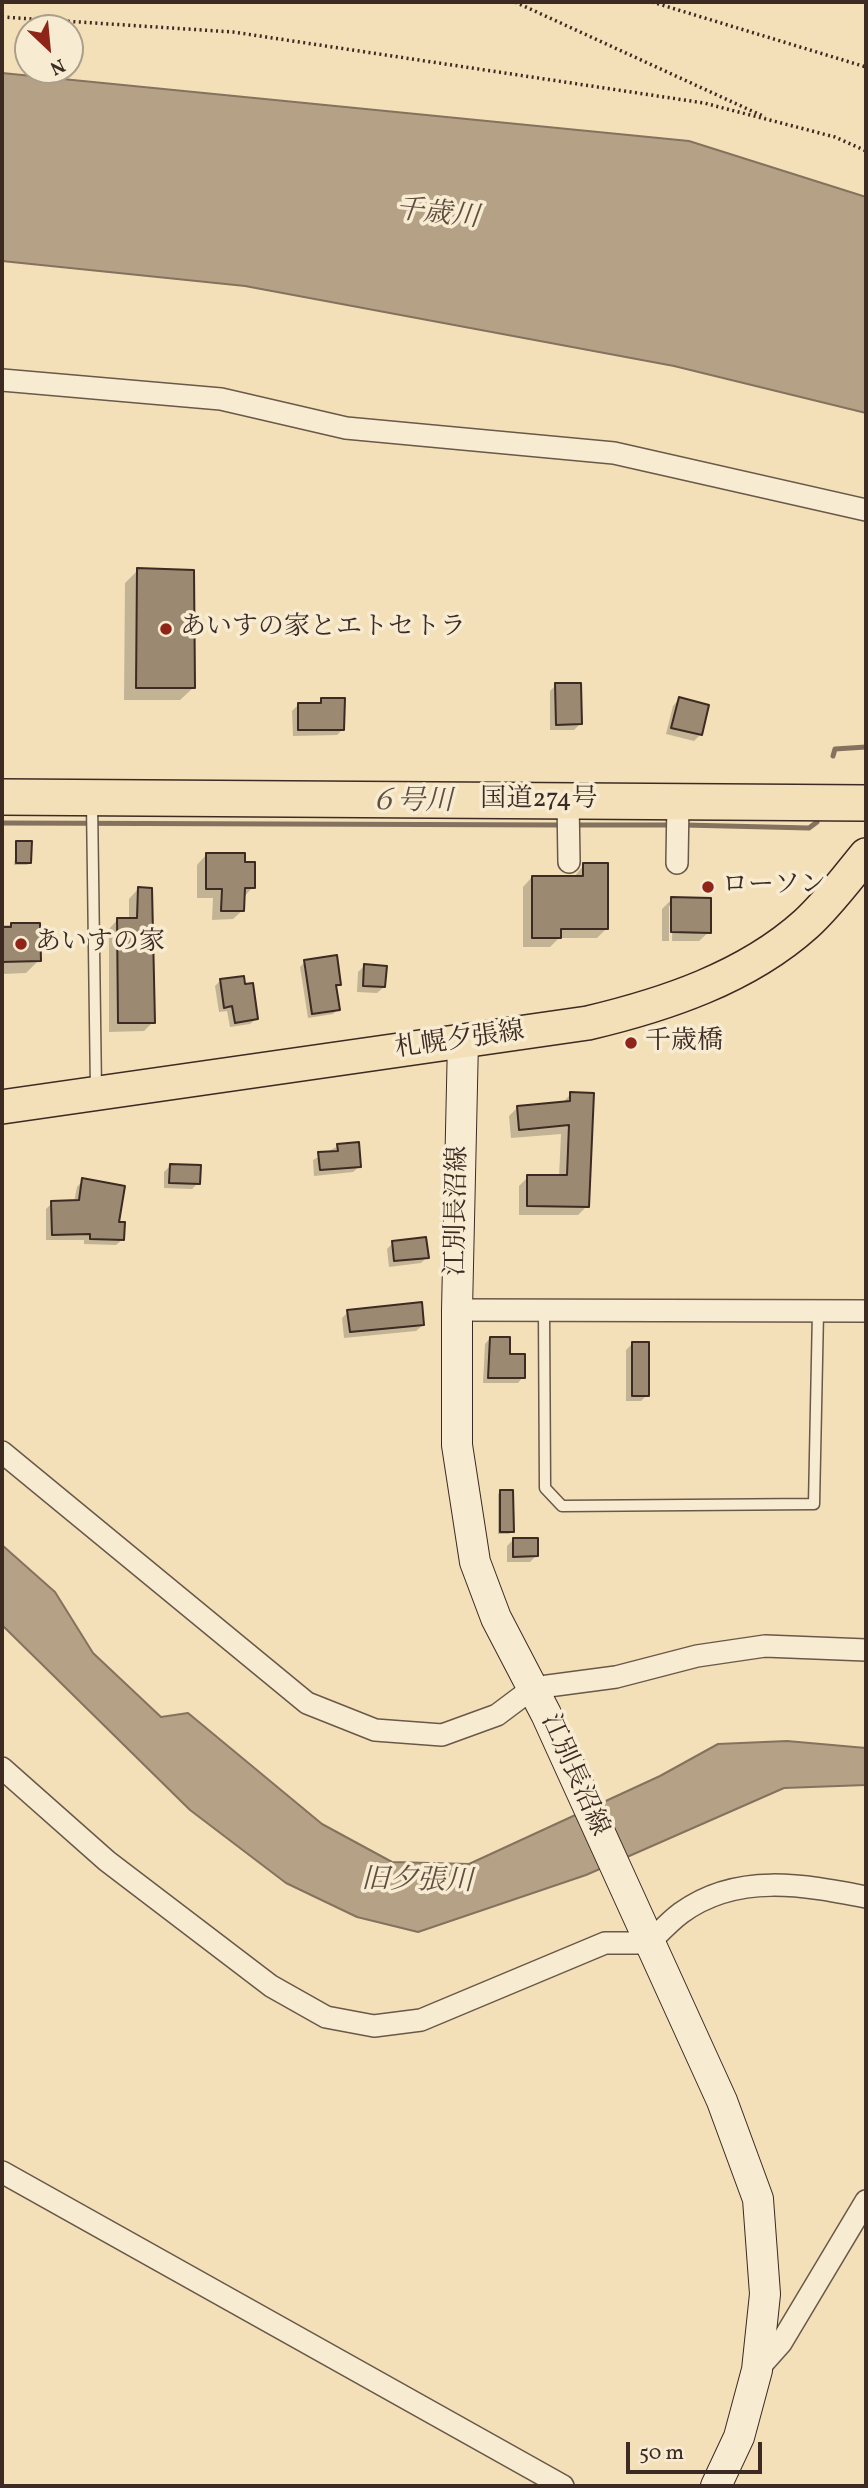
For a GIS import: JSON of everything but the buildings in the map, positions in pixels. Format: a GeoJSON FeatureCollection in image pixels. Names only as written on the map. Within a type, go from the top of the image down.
{"type":"FeatureCollection","features":[{"type":"Feature","properties":{"kind":"highway","name":"国道274号"},"geometry":{"type":"LineString","coordinates":[[2,797],[92,804],[678,808],[866,803]]}},
{"type":"Feature","properties":{"kind":"main road","name":"札幌夕張線"},"geometry":{"type":"LineString","coordinates":[[2,1107],[588,1023],[631,1013],[733,974],[770,951],[807,924],[866,855]]}},
{"type":"Feature","properties":{"kind":"main road","name":"江別長沼線"},"geometry":{"type":"LineString","coordinates":[[463,1041],[457,1445],[475,1562],[496,1618],[539,1701],[722,2101],[758,2199],[765,2294],[757,2370],[739,2437],[716,2486]]}},
{"type":"Feature","properties":{"kind":"street"},"geometry":{"type":"LineString","coordinates":[[2,380],[220,398],[346,428],[614,453],[866,510]]}},
{"type":"Feature","properties":{"kind":"street"},"geometry":{"type":"LineString","coordinates":[[568,807],[569,862]]}},
{"type":"Feature","properties":{"kind":"street"},"geometry":{"type":"LineString","coordinates":[[677,863],[678,808]]}},
{"type":"Feature","properties":{"kind":"street"},"geometry":{"type":"LineString","coordinates":[[457,1310],[866,1311]]}},
{"type":"Feature","properties":{"kind":"street"},"geometry":{"type":"LineString","coordinates":[[2,1452],[307,1703],[375,1730],[442,1735],[616,1677],[697,1656],[765,1646],[866,1650]]}},
{"type":"Feature","properties":{"kind":"street"},"geometry":{"type":"LineString","coordinates":[[2,1768],[107,1860],[271,1986],[326,2017],[374,2026],[421,2020],[605,1943],[649,1942],[682,1912],[725,1890],[794,1883],[866,1897]]}},
{"type":"Feature","properties":{"kind":"street"},"geometry":{"type":"LineString","coordinates":[[2,2172],[563,2486]]}},
{"type":"Feature","properties":{"kind":"street"},"geometry":{"type":"LineString","coordinates":[[757,2370],[781,2343],[866,2201]]}},
{"type":"Feature","properties":{"kind":"lane"},"geometry":{"type":"LineString","coordinates":[[92,804],[96,1094]]}},
{"type":"Feature","properties":{"kind":"lane"},"geometry":{"type":"LineString","coordinates":[[544,1311],[545,1488],[562,1506],[814,1504],[818,1312]]}},
{"type":"Feature","properties":{"kind":"path"},"geometry":{"type":"LineString","coordinates":[[515,2],[774,121]]}},
{"type":"Feature","properties":{"kind":"path"},"geometry":{"type":"LineString","coordinates":[[652,2],[866,67]]}},
{"type":"Feature","properties":{"kind":"path"},"geometry":{"type":"LineString","coordinates":[[2,17],[233,32],[704,103],[835,137],[866,151]]}},
{"type":"Feature","properties":{"kind":"water","name":"千歳川"},"geometry":{"type":"Polygon","coordinates":[[[2,73],[14,74],[14,84],[84,84],[84,81],[689,141],[866,197],[866,413],[674,366],[245,286],[2,261],[2,73]]]}},
{"type":"Feature","properties":{"kind":"water","name":"旧夕張川"},"geometry":{"type":"Polygon","coordinates":[[[2,1545],[55,1592],[93,1653],[161,1717],[188,1713],[322,1824],[392,1862],[469,1864],[660,1776],[718,1744],[787,1741],[866,1748],[866,1785],[784,1788],[586,1875],[418,1932],[357,1917],[286,1883],[190,1810],[2,1625],[2,1545]]]}},
{"type":"Feature","properties":{"kind":"waterway","name":"６号川"},"geometry":{"type":"LineString","coordinates":[[833,756],[835,749],[866,747]]}},
{"type":"Feature","properties":{"kind":"waterway","name":"６号川"},"geometry":{"type":"LineString","coordinates":[[684,825],[809,828],[817,822]]}},
{"type":"Feature","properties":{"kind":"waterway","name":"６号川"},"geometry":{"type":"LineString","coordinates":[[2,823],[562,825]]}},
{"type":"Feature","properties":{"kind":"waterway","name":"６号川"},"geometry":{"type":"LineString","coordinates":[[572,825],[674,825]]}},
{"type":"Feature","properties":{"kind":"place","name":"あいすの家とエトセトラ"},"geometry":{"type":"Point","coordinates":[166,629]}},
{"type":"Feature","properties":{"kind":"place","name":"ローソン"},"geometry":{"type":"Point","coordinates":[708,887]}},
{"type":"Feature","properties":{"kind":"place","name":"あいすの家"},"geometry":{"type":"Point","coordinates":[21,944]}},
{"type":"Feature","properties":{"kind":"place","name":"千歳橋"},"geometry":{"type":"Point","coordinates":[631,1043]}}]}
